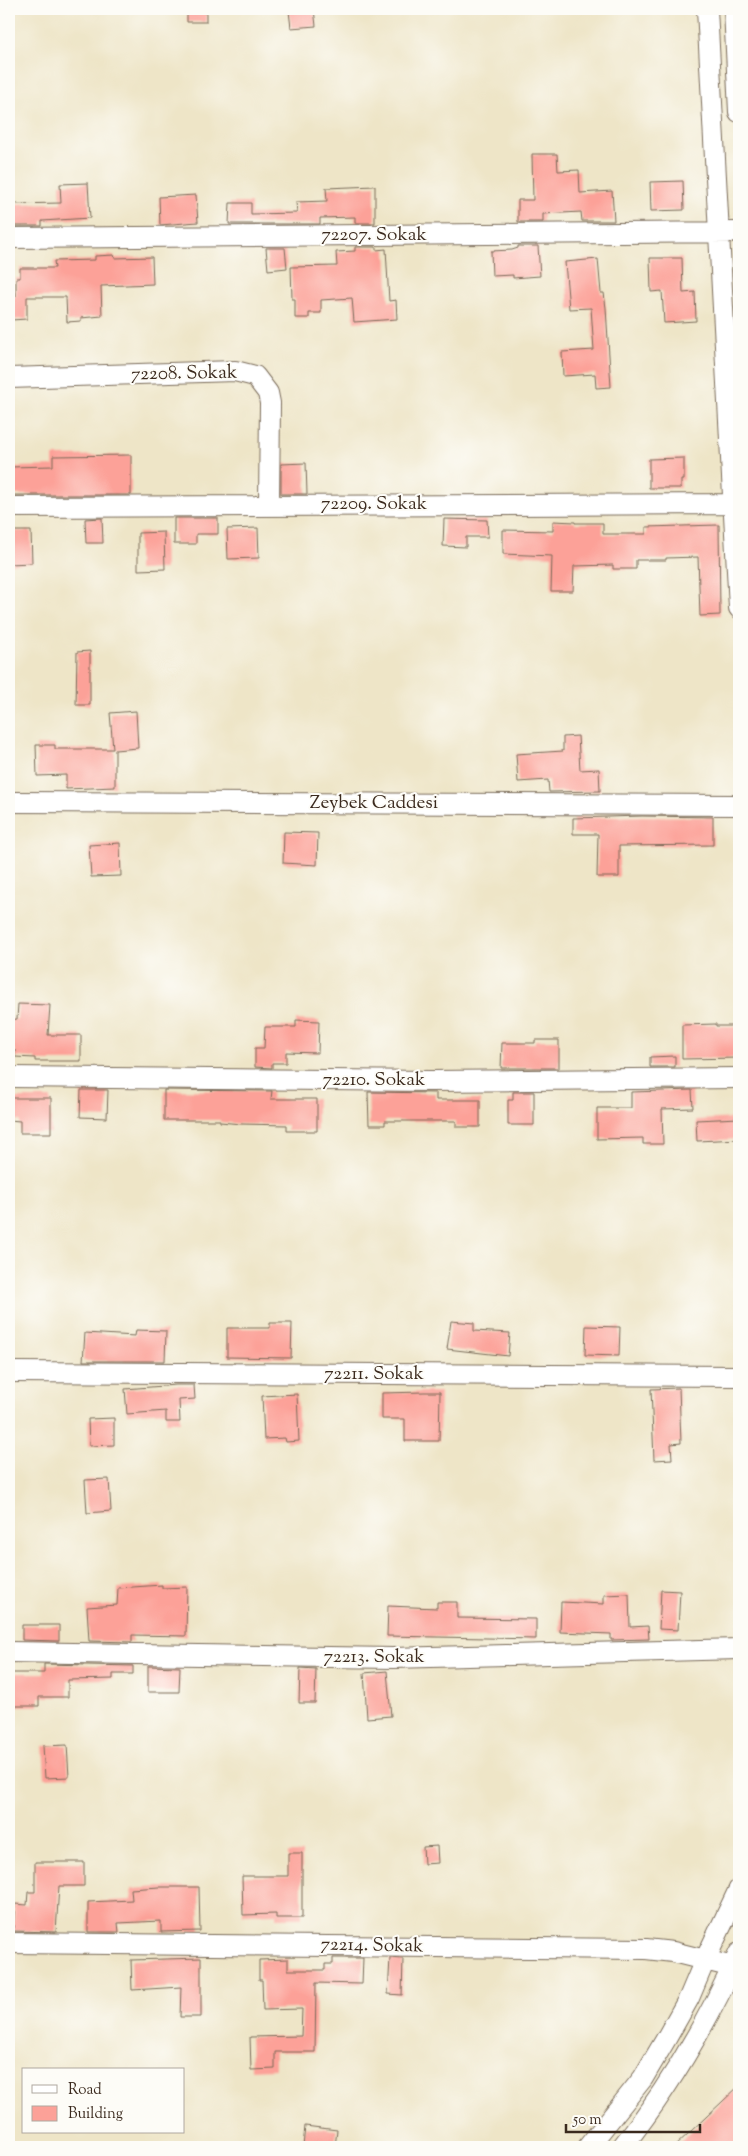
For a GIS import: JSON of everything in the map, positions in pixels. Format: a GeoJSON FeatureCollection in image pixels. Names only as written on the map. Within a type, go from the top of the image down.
{"type":"FeatureCollection","features":[{"type":"Feature","properties":{"kind":"street"},"geometry":{"type":"LineString","coordinates":[[707,9],[718,232],[737,504],[739,608]]}},
{"type":"Feature","properties":{"kind":"street"},"geometry":{"type":"LineString","coordinates":[[734,9],[739,112]]}},
{"type":"Feature","properties":{"kind":"street","name":"72207. Sokak"},"geometry":{"type":"LineString","coordinates":[[9,238],[739,232]]}},
{"type":"Feature","properties":{"kind":"street","name":"72208. Sokak"},"geometry":{"type":"LineString","coordinates":[[9,378],[235,371],[256,376],[268,393],[270,403],[269,505]]}},
{"type":"Feature","properties":{"kind":"street","name":"72209. Sokak"},"geometry":{"type":"LineString","coordinates":[[9,508],[269,505],[737,504]]}},
{"type":"Feature","properties":{"kind":"street","name":"Zeybek Caddesi"},"geometry":{"type":"LineString","coordinates":[[9,802],[739,805]]}},
{"type":"Feature","properties":{"kind":"street","name":"72210. Sokak"},"geometry":{"type":"LineString","coordinates":[[9,1077],[431,1081],[739,1078]]}},
{"type":"Feature","properties":{"kind":"street","name":"72211. Sokak"},"geometry":{"type":"LineString","coordinates":[[9,1372],[739,1376]]}},
{"type":"Feature","properties":{"kind":"street","name":"72213. Sokak"},"geometry":{"type":"LineString","coordinates":[[9,1652],[393,1658],[739,1649]]}},
{"type":"Feature","properties":{"kind":"street"},"geometry":{"type":"LineString","coordinates":[[588,2147],[643,2078],[690,1998],[705,1960],[739,1889]]}},
{"type":"Feature","properties":{"kind":"street","name":"72214. Sokak"},"geometry":{"type":"LineString","coordinates":[[9,1943],[646,1949],[705,1960],[736,1960]]}},
{"type":"Feature","properties":{"kind":"street"},"geometry":{"type":"LineString","coordinates":[[622,2147],[651,2110],[672,2078],[712,2011],[736,1960]]}},
{"type":"Feature","properties":{"kind":"building"},"geometry":{"type":"Polygon","coordinates":[[[187,9],[206,9],[206,22],[187,22],[187,9]]]}},
{"type":"Feature","properties":{"kind":"building"},"geometry":{"type":"Polygon","coordinates":[[[314,9],[316,26],[291,28],[289,11],[314,9]]]}},
{"type":"Feature","properties":{"kind":"building"},"geometry":{"type":"Polygon","coordinates":[[[532,154],[557,154],[558,171],[579,170],[580,193],[612,191],[614,221],[582,221],[581,212],[543,214],[543,222],[518,222],[518,200],[533,200],[532,154]]]}},
{"type":"Feature","properties":{"kind":"building"},"geometry":{"type":"Polygon","coordinates":[[[683,181],[684,210],[651,211],[650,182],[683,181]]]}},
{"type":"Feature","properties":{"kind":"building"},"geometry":{"type":"Polygon","coordinates":[[[88,183],[90,218],[42,221],[42,226],[13,226],[12,204],[61,203],[60,184],[88,183]]]}},
{"type":"Feature","properties":{"kind":"building"},"geometry":{"type":"Polygon","coordinates":[[[375,186],[375,223],[355,223],[355,217],[320,218],[320,224],[229,224],[230,203],[251,203],[251,214],[297,213],[296,202],[327,201],[326,188],[375,186]]]}},
{"type":"Feature","properties":{"kind":"building"},"geometry":{"type":"Polygon","coordinates":[[[196,195],[198,222],[160,225],[159,197],[196,195]]]}},
{"type":"Feature","properties":{"kind":"building"},"geometry":{"type":"Polygon","coordinates":[[[518,246],[538,246],[540,276],[513,278],[513,275],[492,276],[491,251],[512,250],[518,248],[518,246]]]}},
{"type":"Feature","properties":{"kind":"building"},"geometry":{"type":"Polygon","coordinates":[[[355,247],[376,247],[376,250],[386,249],[389,301],[396,300],[397,319],[354,322],[352,298],[321,300],[321,313],[309,313],[309,318],[295,318],[295,299],[292,299],[291,267],[337,266],[336,252],[355,251],[355,247]]]}},
{"type":"Feature","properties":{"kind":"building"},"geometry":{"type":"Polygon","coordinates":[[[266,248],[285,248],[287,268],[268,270],[266,248]]]}},
{"type":"Feature","properties":{"kind":"building"},"geometry":{"type":"Polygon","coordinates":[[[114,255],[115,258],[152,257],[153,284],[101,286],[102,316],[81,318],[81,321],[67,322],[66,297],[27,297],[27,319],[11,320],[11,296],[16,296],[16,278],[20,278],[20,268],[55,268],[54,261],[95,260],[95,256],[114,255]]]}},
{"type":"Feature","properties":{"kind":"building"},"geometry":{"type":"Polygon","coordinates":[[[650,258],[682,258],[683,293],[695,292],[696,321],[664,323],[662,291],[651,292],[650,258]]]}},
{"type":"Feature","properties":{"kind":"building"},"geometry":{"type":"Polygon","coordinates":[[[598,259],[601,293],[604,293],[606,308],[611,387],[596,388],[595,374],[563,376],[562,352],[594,350],[591,308],[569,309],[565,262],[598,259]]]}},
{"type":"Feature","properties":{"kind":"building"},"geometry":{"type":"Polygon","coordinates":[[[131,455],[131,495],[10,495],[9,467],[53,466],[53,456],[131,455]]]}},
{"type":"Feature","properties":{"kind":"building"},"geometry":{"type":"Polygon","coordinates":[[[684,458],[684,480],[681,480],[681,488],[649,488],[649,459],[684,458]]]}},
{"type":"Feature","properties":{"kind":"building"},"geometry":{"type":"Polygon","coordinates":[[[306,463],[307,494],[281,494],[281,464],[306,463]]]}},
{"type":"Feature","properties":{"kind":"building"},"geometry":{"type":"Polygon","coordinates":[[[102,518],[103,543],[86,543],[85,519],[102,518]]]}},
{"type":"Feature","properties":{"kind":"building"},"geometry":{"type":"Polygon","coordinates":[[[174,518],[218,518],[218,534],[196,534],[196,544],[174,544],[174,518]]]}},
{"type":"Feature","properties":{"kind":"building"},"geometry":{"type":"Polygon","coordinates":[[[444,519],[487,520],[488,537],[466,537],[466,547],[443,546],[444,519]]]}},
{"type":"Feature","properties":{"kind":"building"},"geometry":{"type":"Polygon","coordinates":[[[553,521],[603,523],[603,534],[646,534],[646,527],[719,525],[720,615],[700,616],[698,557],[636,560],[636,569],[613,569],[613,565],[574,566],[573,591],[551,591],[552,556],[503,554],[503,530],[553,531],[553,521]]]}},
{"type":"Feature","properties":{"kind":"building"},"geometry":{"type":"Polygon","coordinates":[[[258,528],[259,558],[228,559],[227,529],[258,528]]]}},
{"type":"Feature","properties":{"kind":"building"},"geometry":{"type":"Polygon","coordinates":[[[9,531],[31,531],[32,563],[9,564],[9,531]]]}},
{"type":"Feature","properties":{"kind":"building"},"geometry":{"type":"Polygon","coordinates":[[[164,532],[165,569],[138,570],[138,533],[164,532]]]}},
{"type":"Feature","properties":{"kind":"building"},"geometry":{"type":"Polygon","coordinates":[[[90,651],[90,705],[76,705],[77,652],[90,651]]]}},
{"type":"Feature","properties":{"kind":"building"},"geometry":{"type":"Polygon","coordinates":[[[136,711],[138,748],[115,750],[115,787],[66,789],[66,775],[37,776],[36,745],[55,745],[55,749],[113,749],[110,713],[136,711]]]}},
{"type":"Feature","properties":{"kind":"building"},"geometry":{"type":"Polygon","coordinates":[[[578,736],[580,770],[599,769],[600,791],[549,792],[548,780],[518,782],[516,754],[563,751],[563,737],[578,736]]]}},
{"type":"Feature","properties":{"kind":"building"},"geometry":{"type":"Polygon","coordinates":[[[642,816],[713,817],[713,845],[619,846],[619,877],[597,877],[598,834],[573,834],[573,818],[642,816]]]}},
{"type":"Feature","properties":{"kind":"building"},"geometry":{"type":"Polygon","coordinates":[[[284,832],[318,833],[317,865],[283,863],[284,832]]]}},
{"type":"Feature","properties":{"kind":"building"},"geometry":{"type":"Polygon","coordinates":[[[120,843],[121,876],[91,877],[89,845],[120,843]]]}},
{"type":"Feature","properties":{"kind":"building"},"geometry":{"type":"Polygon","coordinates":[[[18,1004],[50,1005],[48,1035],[81,1035],[81,1061],[35,1061],[35,1058],[15,1057],[15,1050],[9,1049],[9,1020],[17,1019],[18,1004]]]}},
{"type":"Feature","properties":{"kind":"building"},"geometry":{"type":"Polygon","coordinates":[[[296,1020],[319,1021],[318,1053],[286,1052],[286,1063],[272,1063],[272,1068],[255,1067],[255,1048],[264,1048],[265,1027],[296,1027],[296,1020]]]}},
{"type":"Feature","properties":{"kind":"building"},"geometry":{"type":"Polygon","coordinates":[[[716,1024],[716,1026],[739,1026],[739,1058],[682,1059],[682,1025],[716,1024]]]}},
{"type":"Feature","properties":{"kind":"building"},"geometry":{"type":"Polygon","coordinates":[[[535,1040],[559,1040],[559,1068],[501,1068],[502,1043],[535,1043],[535,1040]]]}},
{"type":"Feature","properties":{"kind":"building"},"geometry":{"type":"Polygon","coordinates":[[[675,1056],[675,1067],[650,1067],[650,1057],[675,1056]]]}},
{"type":"Feature","properties":{"kind":"building"},"geometry":{"type":"Polygon","coordinates":[[[81,1090],[108,1090],[107,1118],[80,1117],[81,1090]]]}},
{"type":"Feature","properties":{"kind":"building"},"geometry":{"type":"Polygon","coordinates":[[[164,1090],[272,1091],[271,1099],[317,1099],[317,1131],[287,1131],[287,1125],[241,1124],[220,1122],[220,1120],[164,1120],[164,1090]]]}},
{"type":"Feature","properties":{"kind":"building"},"geometry":{"type":"Polygon","coordinates":[[[692,1090],[693,1108],[662,1109],[663,1144],[643,1144],[643,1138],[597,1139],[597,1108],[631,1108],[631,1092],[692,1090]]]}},
{"type":"Feature","properties":{"kind":"building"},"geometry":{"type":"Polygon","coordinates":[[[368,1092],[436,1093],[436,1100],[480,1100],[480,1127],[456,1127],[456,1121],[385,1121],[385,1125],[369,1125],[368,1092]]]}},
{"type":"Feature","properties":{"kind":"building"},"geometry":{"type":"Polygon","coordinates":[[[513,1092],[534,1092],[534,1125],[508,1125],[508,1100],[513,1100],[513,1092]]]}},
{"type":"Feature","properties":{"kind":"building"},"geometry":{"type":"Polygon","coordinates":[[[9,1098],[51,1098],[51,1133],[20,1133],[20,1121],[9,1120],[9,1098]]]}},
{"type":"Feature","properties":{"kind":"building"},"geometry":{"type":"Polygon","coordinates":[[[739,1118],[739,1139],[697,1141],[696,1120],[739,1118]]]}},
{"type":"Feature","properties":{"kind":"building"},"geometry":{"type":"Polygon","coordinates":[[[451,1321],[474,1323],[474,1331],[510,1333],[508,1356],[447,1349],[451,1321]]]}},
{"type":"Feature","properties":{"kind":"building"},"geometry":{"type":"Polygon","coordinates":[[[270,1323],[292,1323],[291,1358],[227,1357],[227,1328],[270,1328],[270,1323]]]}},
{"type":"Feature","properties":{"kind":"building"},"geometry":{"type":"Polygon","coordinates":[[[586,1326],[620,1327],[619,1356],[585,1355],[586,1326]]]}},
{"type":"Feature","properties":{"kind":"building"},"geometry":{"type":"Polygon","coordinates":[[[136,1330],[166,1331],[165,1361],[83,1361],[85,1333],[135,1336],[136,1330]]]}},
{"type":"Feature","properties":{"kind":"building"},"geometry":{"type":"Polygon","coordinates":[[[194,1385],[195,1399],[179,1400],[180,1422],[166,1422],[166,1411],[127,1414],[125,1389],[194,1385]]]}},
{"type":"Feature","properties":{"kind":"building"},"geometry":{"type":"Polygon","coordinates":[[[679,1388],[681,1443],[671,1444],[672,1459],[654,1460],[651,1389],[679,1388]]]}},
{"type":"Feature","properties":{"kind":"building"},"geometry":{"type":"Polygon","coordinates":[[[440,1392],[439,1441],[405,1441],[405,1419],[382,1419],[382,1393],[440,1392]]]}},
{"type":"Feature","properties":{"kind":"building"},"geometry":{"type":"Polygon","coordinates":[[[297,1394],[299,1441],[286,1442],[285,1438],[264,1439],[262,1396],[297,1394]]]}},
{"type":"Feature","properties":{"kind":"building"},"geometry":{"type":"Polygon","coordinates":[[[114,1418],[114,1445],[89,1446],[88,1419],[114,1418]]]}},
{"type":"Feature","properties":{"kind":"building"},"geometry":{"type":"Polygon","coordinates":[[[109,1479],[111,1511],[87,1513],[85,1480],[109,1479]]]}},
{"type":"Feature","properties":{"kind":"building"},"geometry":{"type":"Polygon","coordinates":[[[162,1585],[162,1588],[187,1587],[186,1636],[132,1635],[132,1642],[89,1641],[87,1607],[117,1605],[118,1588],[162,1585]]]}},
{"type":"Feature","properties":{"kind":"building"},"geometry":{"type":"Polygon","coordinates":[[[661,1590],[680,1591],[678,1630],[659,1629],[661,1590]]]}},
{"type":"Feature","properties":{"kind":"building"},"geometry":{"type":"Polygon","coordinates":[[[629,1594],[630,1627],[648,1626],[649,1639],[611,1640],[611,1634],[560,1632],[561,1602],[604,1604],[604,1595],[629,1594]]]}},
{"type":"Feature","properties":{"kind":"building"},"geometry":{"type":"Polygon","coordinates":[[[437,1602],[457,1602],[457,1618],[536,1619],[536,1639],[387,1636],[388,1606],[437,1608],[437,1602]]]}},
{"type":"Feature","properties":{"kind":"building"},"geometry":{"type":"Polygon","coordinates":[[[22,1625],[59,1625],[59,1641],[22,1640],[22,1625]]]}},
{"type":"Feature","properties":{"kind":"building"},"geometry":{"type":"Polygon","coordinates":[[[44,1664],[133,1666],[133,1674],[113,1674],[113,1679],[68,1680],[68,1697],[39,1697],[39,1706],[10,1706],[9,1673],[44,1673],[44,1664]]]}},
{"type":"Feature","properties":{"kind":"building"},"geometry":{"type":"Polygon","coordinates":[[[148,1666],[180,1667],[179,1692],[148,1692],[148,1666]]]}},
{"type":"Feature","properties":{"kind":"building"},"geometry":{"type":"Polygon","coordinates":[[[300,1668],[316,1669],[315,1703],[299,1703],[300,1668]]]}},
{"type":"Feature","properties":{"kind":"building"},"geometry":{"type":"Polygon","coordinates":[[[387,1671],[391,1716],[367,1718],[364,1673],[387,1671]]]}},
{"type":"Feature","properties":{"kind":"building"},"geometry":{"type":"Polygon","coordinates":[[[67,1745],[69,1777],[45,1778],[43,1746],[67,1745]]]}},
{"type":"Feature","properties":{"kind":"building"},"geometry":{"type":"Polygon","coordinates":[[[437,1846],[438,1863],[424,1864],[423,1847],[437,1846]]]}},
{"type":"Feature","properties":{"kind":"building"},"geometry":{"type":"Polygon","coordinates":[[[288,1853],[302,1853],[302,1918],[276,1918],[276,1914],[243,1915],[242,1876],[288,1876],[288,1853]]]}},
{"type":"Feature","properties":{"kind":"building"},"geometry":{"type":"Polygon","coordinates":[[[35,1862],[84,1862],[84,1886],[59,1886],[56,1932],[13,1931],[15,1904],[27,1905],[28,1892],[35,1892],[35,1862]]]}},
{"type":"Feature","properties":{"kind":"building"},"geometry":{"type":"Polygon","coordinates":[[[199,1887],[200,1931],[161,1932],[161,1921],[118,1923],[119,1932],[88,1932],[88,1902],[132,1900],[131,1889],[199,1887]]]}},
{"type":"Feature","properties":{"kind":"building"},"geometry":{"type":"Polygon","coordinates":[[[201,1958],[201,2017],[180,2017],[181,1987],[132,1990],[131,1960],[201,1958]]]}},
{"type":"Feature","properties":{"kind":"building"},"geometry":{"type":"Polygon","coordinates":[[[333,1958],[363,1958],[362,1984],[316,1983],[315,2052],[275,2052],[275,2069],[251,2070],[250,2037],[301,2036],[302,2009],[263,2010],[262,1980],[259,1980],[259,1960],[288,1959],[288,1970],[325,1970],[325,1964],[333,1964],[333,1958]]]}},
{"type":"Feature","properties":{"kind":"building"},"geometry":{"type":"Polygon","coordinates":[[[390,1958],[403,1959],[402,1995],[388,1994],[390,1958]]]}},
{"type":"Feature","properties":{"kind":"building"},"geometry":{"type":"Polygon","coordinates":[[[739,2086],[739,2147],[674,2147],[739,2086]]]}},
{"type":"Feature","properties":{"kind":"building"},"geometry":{"type":"Polygon","coordinates":[[[305,2126],[337,2130],[335,2147],[303,2147],[305,2126]]]}}]}
